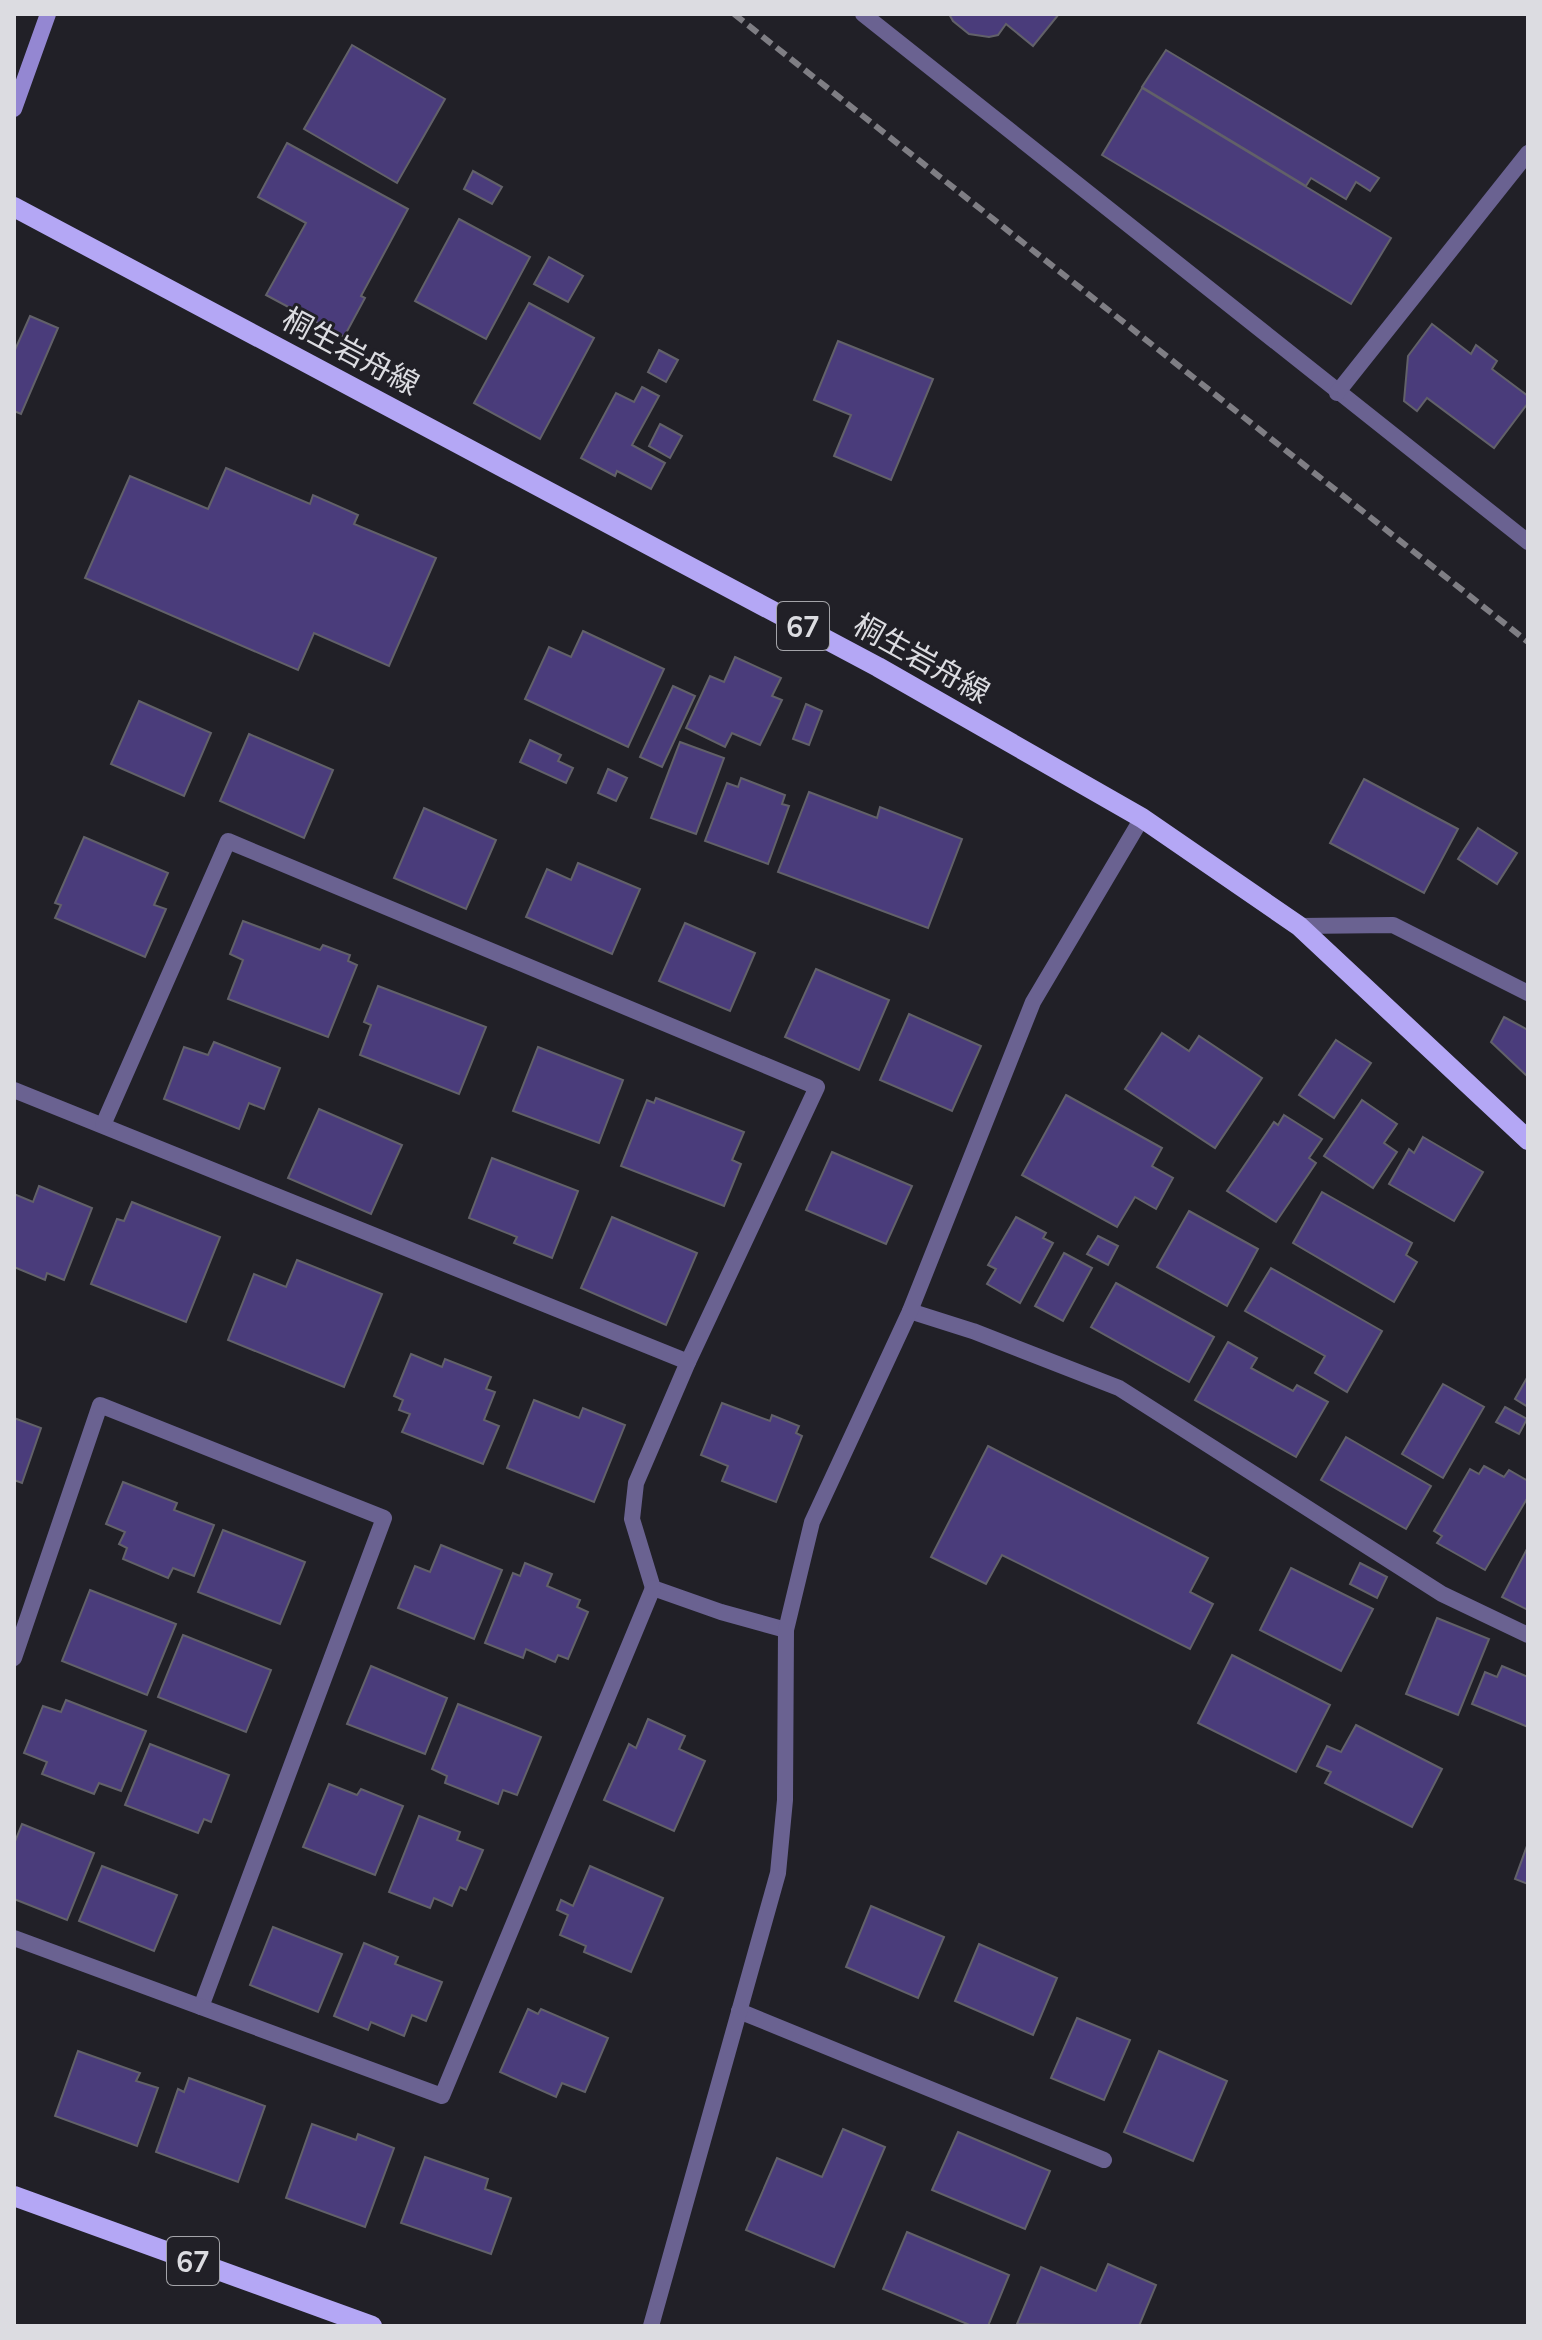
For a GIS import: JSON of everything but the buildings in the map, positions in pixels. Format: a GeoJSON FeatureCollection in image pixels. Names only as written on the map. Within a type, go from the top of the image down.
{"type":"FeatureCollection","features":[{"type":"Feature","properties":{"kind":"main road","name":"桐生岩舟線"},"geometry":{"type":"LineString","coordinates":[[14,207],[878,667],[1142,818],[1299,926],[1528,1140]]}},
{"type":"Feature","properties":{"kind":"main road","name":"67"},"geometry":{"type":"LineString","coordinates":[[14,2196],[372,2326]]}},
{"type":"Feature","properties":{"kind":"street"},"geometry":{"type":"LineString","coordinates":[[14,109],[48,14]]}},
{"type":"Feature","properties":{"kind":"street"},"geometry":{"type":"LineString","coordinates":[[863,14],[1528,542]]}},
{"type":"Feature","properties":{"kind":"street"},"geometry":{"type":"LineString","coordinates":[[1337,393],[1528,153]]}},
{"type":"Feature","properties":{"kind":"street"},"geometry":{"type":"LineString","coordinates":[[651,2326],[778,1873],[785,1800],[786,1630],[812,1522],[910,1311],[1033,1002],[1142,818]]}},
{"type":"Feature","properties":{"kind":"street"},"geometry":{"type":"LineString","coordinates":[[14,1938],[442,2096],[653,1588],[632,1519],[636,1483],[688,1362],[817,1087],[228,841],[103,1125]]}},
{"type":"Feature","properties":{"kind":"street"},"geometry":{"type":"LineString","coordinates":[[1299,926],[1393,925],[1528,993]]}},
{"type":"Feature","properties":{"kind":"street"},"geometry":{"type":"LineString","coordinates":[[14,1090],[688,1362]]}},
{"type":"Feature","properties":{"kind":"street"},"geometry":{"type":"LineString","coordinates":[[910,1311],[973,1331],[1119,1388],[1442,1594],[1528,1635]]}},
{"type":"Feature","properties":{"kind":"street"},"geometry":{"type":"LineString","coordinates":[[14,1658],[100,1405],[384,1518],[201,2007]]}},
{"type":"Feature","properties":{"kind":"street"},"geometry":{"type":"LineString","coordinates":[[653,1588],[721,1612],[786,1630]]}},
{"type":"Feature","properties":{"kind":"street"},"geometry":{"type":"LineString","coordinates":[[739,2011],[1104,2160]]}},
{"type":"Feature","properties":{"kind":"railway"},"geometry":{"type":"LineString","coordinates":[[734,14],[1528,642]]}}]}
